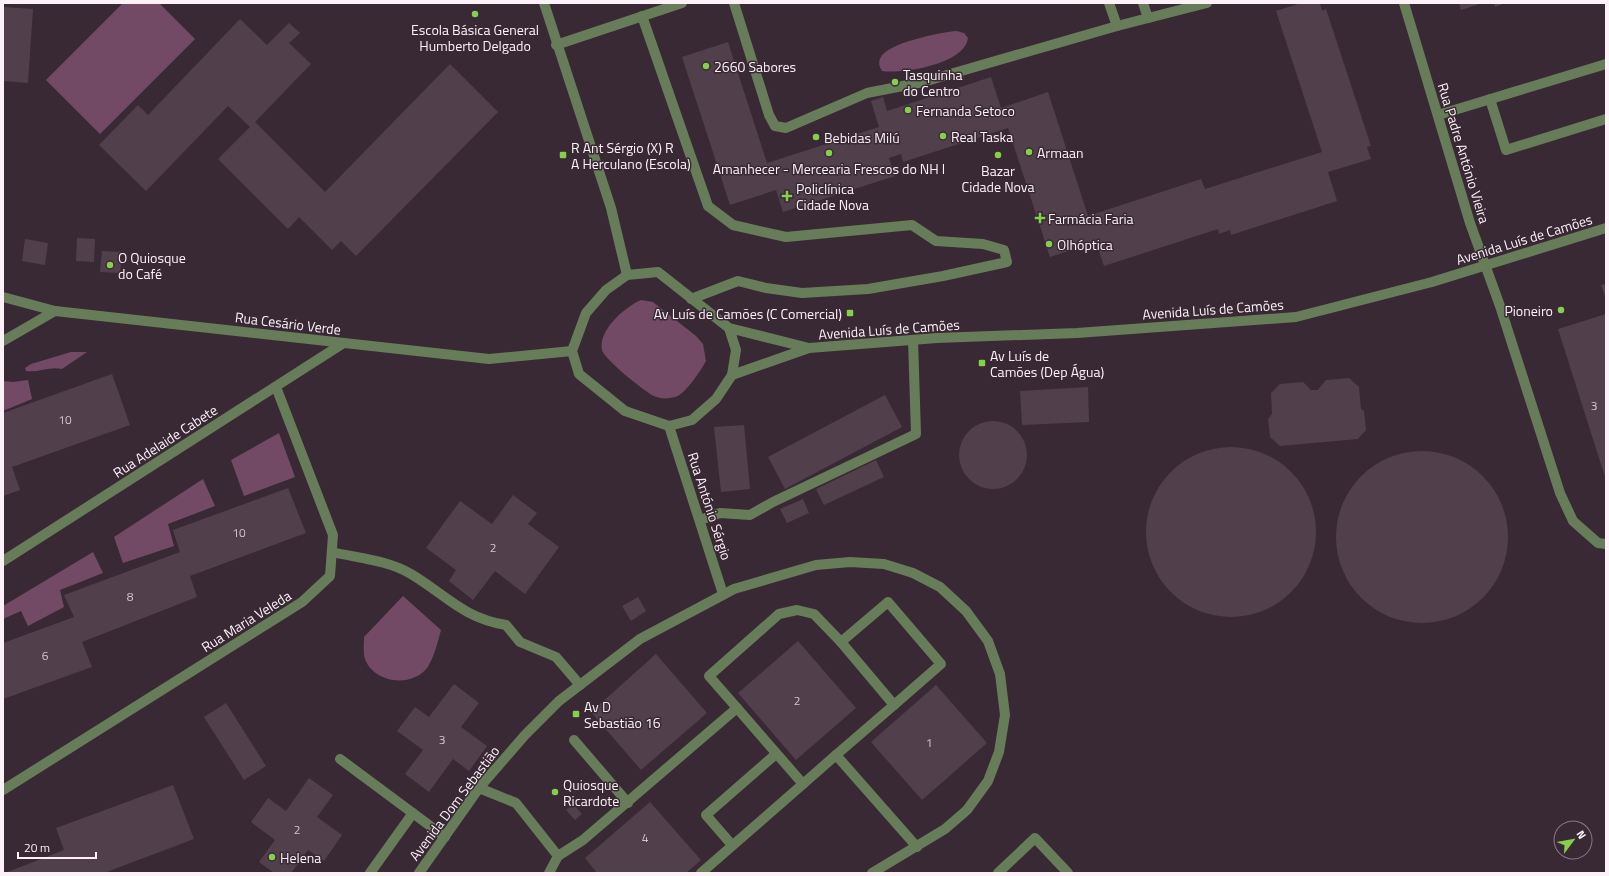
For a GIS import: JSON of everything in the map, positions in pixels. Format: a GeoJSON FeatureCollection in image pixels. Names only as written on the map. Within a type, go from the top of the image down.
{"type":"FeatureCollection","features":[{"type":"Feature","properties":{"kind":"street"},"geometry":{"type":"LineString","coordinates":[[544,3],[556,45],[611,208],[627,275]]}},
{"type":"Feature","properties":{"kind":"street"},"geometry":{"type":"LineString","coordinates":[[556,45],[682,3]]}},
{"type":"Feature","properties":{"kind":"street"},"geometry":{"type":"LineString","coordinates":[[734,3],[769,115],[775,126],[786,128],[867,93],[923,82],[1189,5],[1207,3]]}},
{"type":"Feature","properties":{"kind":"street"},"geometry":{"type":"LineString","coordinates":[[1109,3],[1117,26]]}},
{"type":"Feature","properties":{"kind":"street"},"geometry":{"type":"LineString","coordinates":[[1143,3],[1148,18]]}},
{"type":"Feature","properties":{"kind":"street","name":"Rua Padre António Vieira"},"geometry":{"type":"LineString","coordinates":[[1404,3],[1470,223],[1486,265],[1560,493],[1573,521],[1598,544],[1606,544]]}},
{"type":"Feature","properties":{"kind":"street"},"geometry":{"type":"LineString","coordinates":[[642,16],[708,206],[734,225],[786,238],[912,225],[936,240],[983,244],[1004,250],[1007,262],[943,276],[868,289],[802,293],[766,288],[738,281],[691,298]]}},
{"type":"Feature","properties":{"kind":"street"},"geometry":{"type":"LineString","coordinates":[[1438,115],[1606,64]]}},
{"type":"Feature","properties":{"kind":"street"},"geometry":{"type":"LineString","coordinates":[[1490,99],[1506,150],[1606,119]]}},
{"type":"Feature","properties":{"kind":"street","name":"Avenida Luís de Camões"},"geometry":{"type":"LineString","coordinates":[[809,348],[913,340],[1076,333],[1296,317],[1432,282],[1606,228]]}},
{"type":"Feature","properties":{"kind":"street"},"geometry":{"type":"LineString","coordinates":[[730,328],[736,350],[732,375],[716,399],[692,420],[670,426],[625,411],[579,374],[572,351],[586,313],[606,290],[627,275],[658,272],[730,328],[809,348]]}},
{"type":"Feature","properties":{"kind":"street","name":"Rua Cesário Verde"},"geometry":{"type":"LineString","coordinates":[[3,297],[55,311],[342,344],[489,359],[572,351]]}},
{"type":"Feature","properties":{"kind":"street"},"geometry":{"type":"LineString","coordinates":[[3,341],[55,311]]}},
{"type":"Feature","properties":{"kind":"street"},"geometry":{"type":"LineString","coordinates":[[700,520],[720,513],[750,515],[773,502],[916,434],[913,340]]}},
{"type":"Feature","properties":{"kind":"street","name":"Rua Adelaide Cabete"},"geometry":{"type":"LineString","coordinates":[[3,561],[342,344]]}},
{"type":"Feature","properties":{"kind":"street"},"geometry":{"type":"LineString","coordinates":[[732,375],[809,348]]}},
{"type":"Feature","properties":{"kind":"street","name":"Rua Maria Veleda"},"geometry":{"type":"LineString","coordinates":[[3,790],[302,602],[330,576],[333,535],[276,387]]}},
{"type":"Feature","properties":{"kind":"street","name":"Rua António Sérgio"},"geometry":{"type":"LineString","coordinates":[[670,426],[723,594]]}},
{"type":"Feature","properties":{"kind":"street"},"geometry":{"type":"LineString","coordinates":[[332,552],[390,565],[410,573],[458,608],[487,622],[506,625],[520,642],[556,657],[580,685]]}},
{"type":"Feature","properties":{"kind":"street","name":"Avenida Dom Sebastião"},"geometry":{"type":"LineString","coordinates":[[419,873],[479,788],[525,735],[559,702],[640,639],[723,594],[816,565],[850,562],[884,564],[913,573],[940,587],[966,611],[988,641],[1000,674],[1005,715],[999,752],[988,781],[967,810],[945,829],[872,873]]}},
{"type":"Feature","properties":{"kind":"street"},"geometry":{"type":"LineString","coordinates":[[700,873],[941,664],[888,602],[841,642]]}},
{"type":"Feature","properties":{"kind":"street"},"geometry":{"type":"LineString","coordinates":[[803,784],[709,676],[779,614],[797,610],[814,614],[841,642],[894,704]]}},
{"type":"Feature","properties":{"kind":"street"},"geometry":{"type":"LineString","coordinates":[[549,873],[558,856],[583,840],[628,803],[737,708]]}},
{"type":"Feature","properties":{"kind":"street"},"geometry":{"type":"LineString","coordinates":[[574,740],[628,803]]}},
{"type":"Feature","properties":{"kind":"street"},"geometry":{"type":"LineString","coordinates":[[732,845],[706,815],[776,754]]}},
{"type":"Feature","properties":{"kind":"street"},"geometry":{"type":"LineString","coordinates":[[836,755],[917,847]]}},
{"type":"Feature","properties":{"kind":"street"},"geometry":{"type":"LineString","coordinates":[[340,759],[445,837]]}},
{"type":"Feature","properties":{"kind":"street"},"geometry":{"type":"LineString","coordinates":[[479,788],[516,803],[558,856]]}},
{"type":"Feature","properties":{"kind":"street"},"geometry":{"type":"LineString","coordinates":[[370,873],[413,813]]}},
{"type":"Feature","properties":{"kind":"street"},"geometry":{"type":"LineString","coordinates":[[998,873],[1035,838],[1068,873]]}},
{"type":"Feature","properties":{"kind":"shaded area"},"geometry":{"type":"Polygon","coordinates":[[[123,3],[159,3],[195,39],[100,134],[46,80],[123,3]]]}},
{"type":"Feature","properties":{"kind":"shaded area"},"geometry":{"type":"Polygon","coordinates":[[[957,31],[964,33],[968,38],[964,47],[956,55],[945,61],[918,69],[904,71],[882,71],[880,67],[880,59],[884,53],[892,48],[915,39],[957,31]]]}},
{"type":"Feature","properties":{"kind":"shaded area"},"geometry":{"type":"Polygon","coordinates":[[[641,300],[653,302],[696,336],[703,344],[706,361],[688,387],[675,397],[661,398],[649,393],[617,367],[602,350],[602,342],[608,327],[628,308],[641,300]]]}},
{"type":"Feature","properties":{"kind":"shaded area"},"geometry":{"type":"Polygon","coordinates":[[[71,352],[87,352],[62,369],[53,368],[26,371],[25,368],[31,364],[71,352]]]}},
{"type":"Feature","properties":{"kind":"shaded area"},"geometry":{"type":"Polygon","coordinates":[[[28,380],[32,399],[3,411],[3,381],[13,382],[28,380]]]}},
{"type":"Feature","properties":{"kind":"shaded area"},"geometry":{"type":"Polygon","coordinates":[[[279,433],[295,477],[244,496],[231,460],[279,433]]]}},
{"type":"Feature","properties":{"kind":"shaded area"},"geometry":{"type":"Polygon","coordinates":[[[203,479],[215,506],[168,524],[174,546],[123,563],[114,537],[203,479]]]}},
{"type":"Feature","properties":{"kind":"shaded area"},"geometry":{"type":"Polygon","coordinates":[[[93,552],[103,573],[60,590],[64,607],[28,626],[21,611],[3,619],[3,606],[93,552]]]}},
{"type":"Feature","properties":{"kind":"shaded area"},"geometry":{"type":"Polygon","coordinates":[[[403,596],[441,630],[434,654],[427,668],[412,678],[393,680],[384,678],[370,667],[364,657],[364,637],[403,596]]]}},
{"type":"Feature","properties":{"kind":"building"},"geometry":{"type":"Polygon","coordinates":[[[1301,3],[1320,3],[1322,11],[1326,9],[1371,146],[1367,147],[1371,159],[1328,172],[1337,201],[1231,235],[1230,230],[1219,234],[1218,229],[1104,266],[1096,242],[1050,257],[1008,128],[903,162],[901,154],[889,158],[895,176],[783,212],[776,190],[730,205],[682,57],[728,42],[767,163],[879,127],[871,101],[883,97],[887,111],[991,77],[1001,108],[1048,92],[1088,216],[1201,179],[1205,189],[1322,152],[1276,11],[1301,3]]]}},
{"type":"Feature","properties":{"kind":"building"},"geometry":{"type":"Polygon","coordinates":[[[1459,3],[1483,3],[1461,10],[1459,3]]]}},
{"type":"Feature","properties":{"kind":"building"},"geometry":{"type":"Polygon","coordinates":[[[1494,3],[1506,3],[1495,7],[1494,3]]]}},
{"type":"Feature","properties":{"kind":"building"},"geometry":{"type":"Polygon","coordinates":[[[3,7],[33,9],[28,83],[3,81],[3,7]]]}},
{"type":"Feature","properties":{"kind":"building"},"geometry":{"type":"Polygon","coordinates":[[[240,19],[267,45],[289,23],[300,33],[289,43],[311,64],[255,122],[325,192],[450,64],[498,112],[356,256],[341,241],[332,250],[299,217],[288,229],[218,159],[250,127],[228,106],[146,191],[99,145],[138,105],[148,115],[240,19]]]}},
{"type":"Feature","properties":{"kind":"building"},"geometry":{"type":"Polygon","coordinates":[[[77,238],[95,239],[94,262],[76,261],[77,238]]]}},
{"type":"Feature","properties":{"kind":"building"},"geometry":{"type":"Polygon","coordinates":[[[25,239],[48,243],[45,265],[22,261],[25,239]]]}},
{"type":"Feature","properties":{"kind":"building"},"geometry":{"type":"Polygon","coordinates":[[[102,251],[122,252],[120,273],[100,272],[102,251]]]}},
{"type":"Feature","properties":{"kind":"building"},"geometry":{"type":"Polygon","coordinates":[[[1606,284],[1606,299],[1601,285],[1606,284]]]}},
{"type":"Feature","properties":{"kind":"building"},"geometry":{"type":"Polygon","coordinates":[[[1606,314],[1606,480],[1558,329],[1606,314]]]}},
{"type":"Feature","properties":{"kind":"building"},"geometry":{"type":"Polygon","coordinates":[[[112,374],[130,425],[12,467],[20,490],[3,496],[3,413],[112,374]]]}},
{"type":"Feature","properties":{"kind":"building"},"geometry":{"type":"Polygon","coordinates":[[[1349,378],[1359,387],[1361,409],[1364,411],[1366,430],[1358,439],[1280,446],[1270,437],[1268,419],[1272,414],[1271,393],[1280,384],[1303,382],[1311,390],[1318,390],[1326,380],[1349,378]]]}},
{"type":"Feature","properties":{"kind":"building"},"geometry":{"type":"Polygon","coordinates":[[[1088,387],[1089,422],[1022,425],[1020,391],[1088,387]]]}},
{"type":"Feature","properties":{"kind":"building"},"geometry":{"type":"Polygon","coordinates":[[[885,395],[902,427],[785,489],[768,457],[885,395]]]}},
{"type":"Feature","properties":{"kind":"building"},"geometry":{"type":"Polygon","coordinates":[[[993,421],[1006,424],[1017,431],[1024,442],[1027,455],[1024,468],[1017,479],[1006,486],[993,489],[980,486],[969,479],[962,468],[959,455],[962,442],[969,431],[980,424],[993,421]]]}},
{"type":"Feature","properties":{"kind":"building"},"geometry":{"type":"Polygon","coordinates":[[[744,425],[750,489],[721,492],[714,427],[744,425]]]}},
{"type":"Feature","properties":{"kind":"building"},"geometry":{"type":"Polygon","coordinates":[[[1231,447],[1256,451],[1271,457],[1291,472],[1306,492],[1314,515],[1316,532],[1312,557],[1306,572],[1291,592],[1271,607],[1248,615],[1231,617],[1206,613],[1191,607],[1171,592],[1156,572],[1148,549],[1146,532],[1150,507],[1156,492],[1171,472],[1191,457],[1214,449],[1231,447]]]}},
{"type":"Feature","properties":{"kind":"building"},"geometry":{"type":"Polygon","coordinates":[[[1414,451],[1430,451],[1447,454],[1463,461],[1477,470],[1489,482],[1498,496],[1505,512],[1508,537],[1507,554],[1502,570],[1489,592],[1477,604],[1463,613],[1447,620],[1430,623],[1414,623],[1397,620],[1381,613],[1367,604],[1355,592],[1346,578],[1339,562],[1336,545],[1336,529],[1339,512],[1346,496],[1355,482],[1367,470],[1381,461],[1397,454],[1414,451]]]}},
{"type":"Feature","properties":{"kind":"building"},"geometry":{"type":"Polygon","coordinates":[[[876,460],[884,477],[824,505],[816,489],[876,460]]]}},
{"type":"Feature","properties":{"kind":"building"},"geometry":{"type":"Polygon","coordinates":[[[288,488],[306,533],[190,576],[197,597],[82,642],[92,667],[3,699],[3,643],[74,617],[64,595],[180,552],[173,530],[288,488]]]}},
{"type":"Feature","properties":{"kind":"building"},"geometry":{"type":"Polygon","coordinates":[[[513,495],[537,513],[528,524],[559,547],[525,594],[495,571],[473,600],[449,581],[456,570],[426,548],[460,501],[492,524],[513,495]]]}},
{"type":"Feature","properties":{"kind":"building"},"geometry":{"type":"Polygon","coordinates":[[[803,499],[809,513],[787,523],[780,509],[803,499]]]}},
{"type":"Feature","properties":{"kind":"building"},"geometry":{"type":"Polygon","coordinates":[[[638,597],[646,611],[631,621],[622,606],[638,597]]]}},
{"type":"Feature","properties":{"kind":"building"},"geometry":{"type":"Polygon","coordinates":[[[798,641],[856,708],[796,760],[738,693],[798,641]]]}},
{"type":"Feature","properties":{"kind":"building"},"geometry":{"type":"Polygon","coordinates":[[[656,654],[707,713],[641,770],[591,712],[656,654]]]}},
{"type":"Feature","properties":{"kind":"building"},"geometry":{"type":"Polygon","coordinates":[[[454,684],[479,703],[461,727],[487,746],[469,771],[453,759],[429,792],[405,774],[423,750],[397,731],[415,707],[429,717],[454,684]]]}},
{"type":"Feature","properties":{"kind":"building"},"geometry":{"type":"Polygon","coordinates":[[[936,685],[987,743],[922,800],[871,742],[936,685]]]}},
{"type":"Feature","properties":{"kind":"building"},"geometry":{"type":"Polygon","coordinates":[[[226,703],[266,766],[244,780],[204,717],[226,703]]]}},
{"type":"Feature","properties":{"kind":"building"},"geometry":{"type":"Polygon","coordinates":[[[309,778],[333,795],[317,817],[342,835],[324,861],[308,850],[291,873],[274,873],[259,862],[275,840],[251,822],[268,798],[286,811],[309,778]]]}},
{"type":"Feature","properties":{"kind":"building"},"geometry":{"type":"Polygon","coordinates":[[[173,785],[194,839],[104,873],[5,873],[64,850],[56,828],[173,785]]]}},
{"type":"Feature","properties":{"kind":"building"},"geometry":{"type":"Polygon","coordinates":[[[650,802],[701,860],[686,873],[597,873],[585,858],[650,802]]]}},
{"type":"Feature","properties":{"kind":"building"},"geometry":{"type":"Polygon","coordinates":[[[573,804],[582,814],[575,820],[566,810],[573,804]]]}},
{"type":"Feature","properties":{"kind":"place","name":"Escola Básica General Humberto Delgado"},"geometry":{"type":"Point","coordinates":[475,14]}},
{"type":"Feature","properties":{"kind":"place","name":"2660 Sabores"},"geometry":{"type":"Point","coordinates":[706,66]}},
{"type":"Feature","properties":{"kind":"place","name":"Tasquinha do Centro"},"geometry":{"type":"Point","coordinates":[895,82]}},
{"type":"Feature","properties":{"kind":"place","name":"Fernanda Setoco"},"geometry":{"type":"Point","coordinates":[908,110]}},
{"type":"Feature","properties":{"kind":"place","name":"Real Taska"},"geometry":{"type":"Point","coordinates":[943,136]}},
{"type":"Feature","properties":{"kind":"place","name":"Bebidas Milú"},"geometry":{"type":"Point","coordinates":[816,137]}},
{"type":"Feature","properties":{"kind":"place","name":"Armaan"},"geometry":{"type":"Point","coordinates":[1029,152]}},
{"type":"Feature","properties":{"kind":"place","name":"Amanhecer - Mercearia Frescos do NH I"},"geometry":{"type":"Point","coordinates":[829,153]}},
{"type":"Feature","properties":{"kind":"place","name":"R Ant Sérgio (X) R A Herculano (Escola)"},"geometry":{"type":"Point","coordinates":[563,155]}},
{"type":"Feature","properties":{"kind":"place","name":"Bazar Cidade Nova"},"geometry":{"type":"Point","coordinates":[998,155]}},
{"type":"Feature","properties":{"kind":"place","name":"Policlínica Cidade Nova"},"geometry":{"type":"Point","coordinates":[787,196]}},
{"type":"Feature","properties":{"kind":"place","name":"Farmácia Faria"},"geometry":{"type":"Point","coordinates":[1040,218]}},
{"type":"Feature","properties":{"kind":"place","name":"Olhóptica"},"geometry":{"type":"Point","coordinates":[1049,244]}},
{"type":"Feature","properties":{"kind":"place","name":"O Quiosque do Café"},"geometry":{"type":"Point","coordinates":[110,265]}},
{"type":"Feature","properties":{"kind":"place","name":"Pioneiro"},"geometry":{"type":"Point","coordinates":[1561,310]}},
{"type":"Feature","properties":{"kind":"place","name":"Av Luís de Camões (C Comercial)"},"geometry":{"type":"Point","coordinates":[850,313]}},
{"type":"Feature","properties":{"kind":"place","name":"Av Luís de Camões (Dep Água)"},"geometry":{"type":"Point","coordinates":[982,363]}},
{"type":"Feature","properties":{"kind":"place","name":"Av D Sebastião 16"},"geometry":{"type":"Point","coordinates":[576,714]}},
{"type":"Feature","properties":{"kind":"place","name":"Quiosque Ricardote"},"geometry":{"type":"Point","coordinates":[555,792]}},
{"type":"Feature","properties":{"kind":"place","name":"Helena"},"geometry":{"type":"Point","coordinates":[272,857]}}]}
